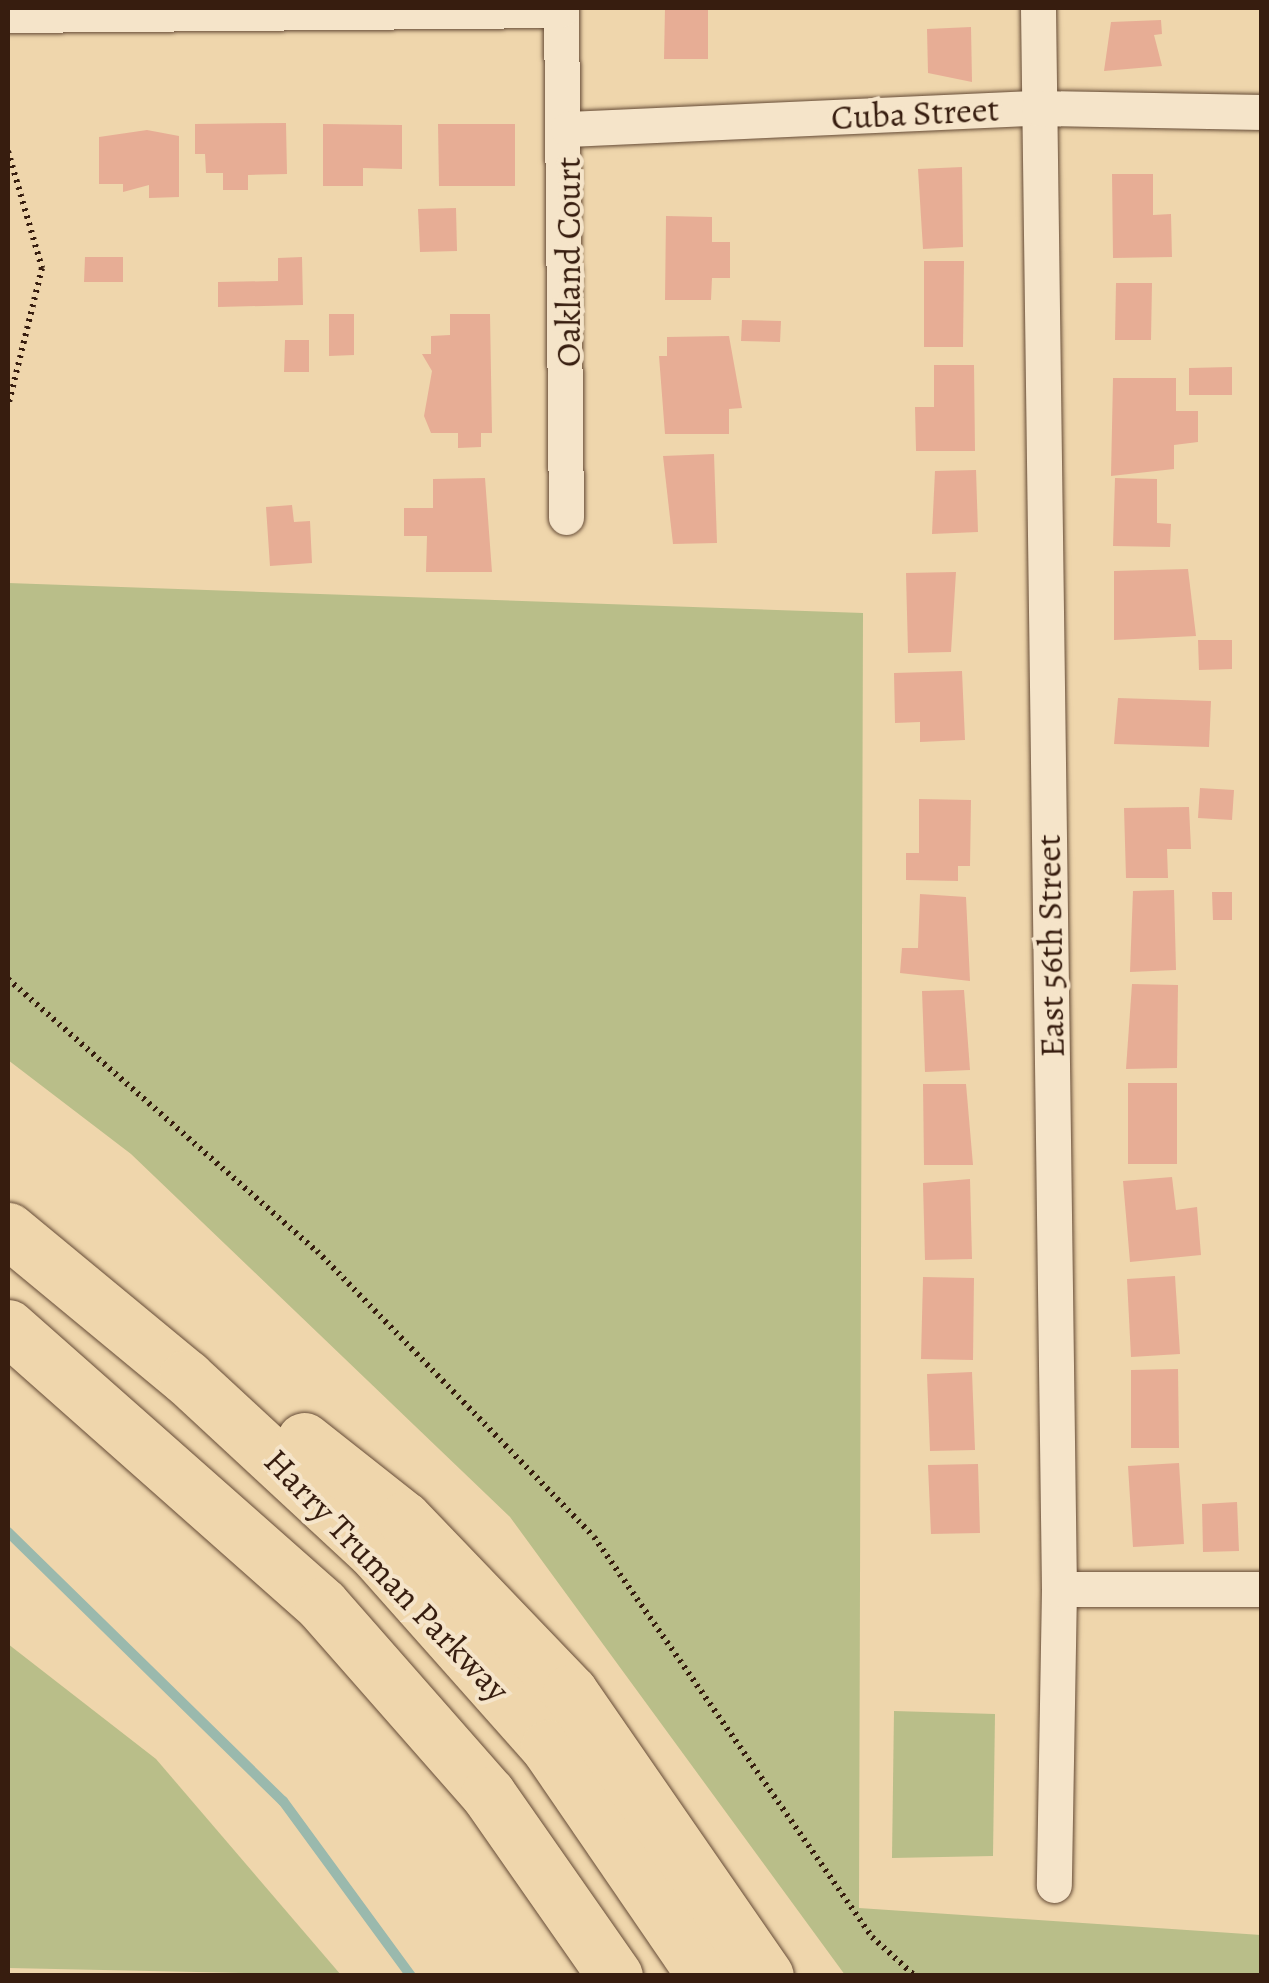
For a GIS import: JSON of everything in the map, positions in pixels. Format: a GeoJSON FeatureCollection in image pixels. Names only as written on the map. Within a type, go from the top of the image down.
{"type":"FeatureCollection","features":[{"type":"Feature","properties":{"kind":"highway","name":"Harry Truman Parkway"},"geometry":{"type":"LineString","coordinates":[[8,1230],[282,1462],[464,1647],[548,1747],[705,1976]]}},
{"type":"Feature","properties":{"kind":"highway"},"geometry":{"type":"LineString","coordinates":[[76,1286],[248,1395],[404,1519],[570,1692],[766,1976]]}},
{"type":"Feature","properties":{"kind":"highway","name":"Harry Truman Parkway"},"geometry":{"type":"LineString","coordinates":[[8,1327],[322,1605],[488,1794],[615,1976]]}},
{"type":"Feature","properties":{"kind":"street","name":"East 56th Street"},"geometry":{"type":"LineString","coordinates":[[1038,8],[1059,1589],[1054,1885]]}},
{"type":"Feature","properties":{"kind":"street"},"geometry":{"type":"LineString","coordinates":[[8,15],[561,9]]}},
{"type":"Feature","properties":{"kind":"street","name":"Oakland Court"},"geometry":{"type":"LineString","coordinates":[[561,9],[568,130],[566,517]]}},
{"type":"Feature","properties":{"kind":"street","name":"Cuba Street"},"geometry":{"type":"LineString","coordinates":[[568,130],[1039,108],[1262,112]]}},
{"type":"Feature","properties":{"kind":"street"},"geometry":{"type":"LineString","coordinates":[[1059,1589],[1262,1589]]}},
{"type":"Feature","properties":{"kind":"path"},"geometry":{"type":"LineString","coordinates":[[8,151],[42,268],[8,406]]}},
{"type":"Feature","properties":{"kind":"path"},"geometry":{"type":"LineString","coordinates":[[8,979],[316,1251],[594,1537],[872,1937],[915,1976]]}},
{"type":"Feature","properties":{"kind":"green space"},"geometry":{"type":"Polygon","coordinates":[[[8,583],[863,613],[859,1908],[1261,1935],[1261,1975],[845,1975],[510,1517],[131,1154],[8,1060],[8,583]]]}},
{"type":"Feature","properties":{"kind":"green space"},"geometry":{"type":"Polygon","coordinates":[[[8,1644],[156,1759],[341,1975],[8,1968],[8,1644]]]}},
{"type":"Feature","properties":{"kind":"green space"},"geometry":{"type":"Polygon","coordinates":[[[894,1711],[995,1714],[993,1856],[892,1858],[894,1711]]]}},
{"type":"Feature","properties":{"kind":"building"},"geometry":{"type":"Polygon","coordinates":[[[665,8],[708,8],[708,59],[664,59],[665,8]]]}},
{"type":"Feature","properties":{"kind":"building"},"geometry":{"type":"Polygon","coordinates":[[[1161,20],[1162,34],[1154,35],[1162,66],[1104,71],[1111,22],[1161,20]]]}},
{"type":"Feature","properties":{"kind":"building"},"geometry":{"type":"Polygon","coordinates":[[[971,27],[972,82],[928,73],[927,29],[971,27]]]}},
{"type":"Feature","properties":{"kind":"building"},"geometry":{"type":"Polygon","coordinates":[[[286,123],[287,174],[248,175],[248,190],[223,190],[223,173],[206,173],[205,154],[195,154],[195,124],[286,123]]]}},
{"type":"Feature","properties":{"kind":"building"},"geometry":{"type":"Polygon","coordinates":[[[323,124],[402,125],[402,169],[363,168],[363,186],[323,186],[323,124]]]}},
{"type":"Feature","properties":{"kind":"building"},"geometry":{"type":"Polygon","coordinates":[[[438,124],[515,124],[515,186],[439,186],[438,124]]]}},
{"type":"Feature","properties":{"kind":"building"},"geometry":{"type":"Polygon","coordinates":[[[147,130],[179,136],[179,197],[149,198],[149,185],[123,192],[123,184],[99,184],[99,137],[147,130]]]}},
{"type":"Feature","properties":{"kind":"building"},"geometry":{"type":"Polygon","coordinates":[[[962,167],[963,247],[923,249],[918,169],[962,167]]]}},
{"type":"Feature","properties":{"kind":"building"},"geometry":{"type":"Polygon","coordinates":[[[1112,174],[1153,174],[1153,215],[1171,214],[1172,257],[1113,258],[1112,174]]]}},
{"type":"Feature","properties":{"kind":"building"},"geometry":{"type":"Polygon","coordinates":[[[456,208],[457,251],[420,252],[418,209],[456,208]]]}},
{"type":"Feature","properties":{"kind":"building"},"geometry":{"type":"Polygon","coordinates":[[[666,216],[712,217],[712,242],[730,242],[730,278],[712,278],[711,300],[665,300],[666,216]]]}},
{"type":"Feature","properties":{"kind":"building"},"geometry":{"type":"Polygon","coordinates":[[[85,257],[123,257],[123,282],[84,282],[85,257]]]}},
{"type":"Feature","properties":{"kind":"building"},"geometry":{"type":"Polygon","coordinates":[[[302,257],[303,305],[218,307],[218,282],[278,281],[278,258],[302,257]]]}},
{"type":"Feature","properties":{"kind":"building"},"geometry":{"type":"Polygon","coordinates":[[[924,261],[964,261],[963,347],[924,347],[924,261]]]}},
{"type":"Feature","properties":{"kind":"building"},"geometry":{"type":"Polygon","coordinates":[[[1116,283],[1152,283],[1151,340],[1115,340],[1116,283]]]}},
{"type":"Feature","properties":{"kind":"building"},"geometry":{"type":"Polygon","coordinates":[[[329,314],[354,314],[354,355],[329,356],[329,314]]]}},
{"type":"Feature","properties":{"kind":"building"},"geometry":{"type":"Polygon","coordinates":[[[450,314],[490,314],[492,433],[481,433],[481,447],[458,448],[458,433],[431,433],[424,416],[432,371],[422,354],[431,354],[431,336],[450,335],[450,314]]]}},
{"type":"Feature","properties":{"kind":"building"},"geometry":{"type":"Polygon","coordinates":[[[742,320],[781,321],[780,342],[741,341],[742,320]]]}},
{"type":"Feature","properties":{"kind":"building"},"geometry":{"type":"Polygon","coordinates":[[[729,336],[742,408],[729,409],[729,434],[665,434],[659,356],[667,356],[667,337],[729,336]]]}},
{"type":"Feature","properties":{"kind":"building"},"geometry":{"type":"Polygon","coordinates":[[[285,340],[309,340],[309,372],[284,372],[285,340]]]}},
{"type":"Feature","properties":{"kind":"building"},"geometry":{"type":"Polygon","coordinates":[[[934,365],[974,365],[975,451],[916,451],[915,407],[934,407],[934,365]]]}},
{"type":"Feature","properties":{"kind":"building"},"geometry":{"type":"Polygon","coordinates":[[[1232,367],[1232,395],[1189,395],[1189,368],[1232,367]]]}},
{"type":"Feature","properties":{"kind":"building"},"geometry":{"type":"Polygon","coordinates":[[[1113,378],[1176,378],[1176,411],[1198,411],[1198,442],[1174,445],[1174,469],[1111,476],[1113,378]]]}},
{"type":"Feature","properties":{"kind":"building"},"geometry":{"type":"Polygon","coordinates":[[[714,454],[717,543],[673,544],[663,456],[714,454]]]}},
{"type":"Feature","properties":{"kind":"building"},"geometry":{"type":"Polygon","coordinates":[[[976,470],[978,532],[932,534],[935,471],[976,470]]]}},
{"type":"Feature","properties":{"kind":"building"},"geometry":{"type":"Polygon","coordinates":[[[485,478],[492,572],[426,572],[427,536],[404,536],[404,508],[433,508],[433,479],[485,478]]]}},
{"type":"Feature","properties":{"kind":"building"},"geometry":{"type":"Polygon","coordinates":[[[1115,478],[1157,479],[1157,523],[1171,524],[1170,547],[1113,546],[1115,478]]]}},
{"type":"Feature","properties":{"kind":"building"},"geometry":{"type":"Polygon","coordinates":[[[292,505],[294,522],[310,521],[312,563],[270,566],[266,507],[292,505]]]}},
{"type":"Feature","properties":{"kind":"building"},"geometry":{"type":"Polygon","coordinates":[[[1188,569],[1196,636],[1114,640],[1114,571],[1188,569]]]}},
{"type":"Feature","properties":{"kind":"building"},"geometry":{"type":"Polygon","coordinates":[[[956,572],[951,652],[908,653],[906,573],[956,572]]]}},
{"type":"Feature","properties":{"kind":"building"},"geometry":{"type":"Polygon","coordinates":[[[1198,640],[1232,640],[1232,669],[1199,670],[1198,640]]]}},
{"type":"Feature","properties":{"kind":"building"},"geometry":{"type":"Polygon","coordinates":[[[962,671],[965,740],[920,742],[920,722],[895,723],[894,673],[962,671]]]}},
{"type":"Feature","properties":{"kind":"building"},"geometry":{"type":"Polygon","coordinates":[[[1118,698],[1211,701],[1209,747],[1114,744],[1118,698]]]}},
{"type":"Feature","properties":{"kind":"building"},"geometry":{"type":"Polygon","coordinates":[[[1200,788],[1234,790],[1232,820],[1198,818],[1200,788]]]}},
{"type":"Feature","properties":{"kind":"building"},"geometry":{"type":"Polygon","coordinates":[[[919,799],[971,800],[970,866],[958,866],[958,881],[906,880],[906,853],[919,853],[919,799]]]}},
{"type":"Feature","properties":{"kind":"building"},"geometry":{"type":"Polygon","coordinates":[[[1189,807],[1191,849],[1167,849],[1168,878],[1126,878],[1124,808],[1189,807]]]}},
{"type":"Feature","properties":{"kind":"building"},"geometry":{"type":"Polygon","coordinates":[[[1174,890],[1176,970],[1130,972],[1133,891],[1174,890]]]}},
{"type":"Feature","properties":{"kind":"building"},"geometry":{"type":"Polygon","coordinates":[[[1212,892],[1232,892],[1232,920],[1213,920],[1212,892]]]}},
{"type":"Feature","properties":{"kind":"building"},"geometry":{"type":"Polygon","coordinates":[[[920,894],[966,897],[970,981],[900,973],[902,948],[918,948],[920,894]]]}},
{"type":"Feature","properties":{"kind":"building"},"geometry":{"type":"Polygon","coordinates":[[[1132,984],[1178,985],[1177,1068],[1126,1069],[1132,984]]]}},
{"type":"Feature","properties":{"kind":"building"},"geometry":{"type":"Polygon","coordinates":[[[964,990],[970,1070],[925,1072],[922,991],[964,990]]]}},
{"type":"Feature","properties":{"kind":"building"},"geometry":{"type":"Polygon","coordinates":[[[1128,1083],[1177,1083],[1177,1164],[1128,1164],[1128,1083]]]}},
{"type":"Feature","properties":{"kind":"building"},"geometry":{"type":"Polygon","coordinates":[[[923,1084],[966,1084],[973,1165],[924,1165],[923,1084]]]}},
{"type":"Feature","properties":{"kind":"building"},"geometry":{"type":"Polygon","coordinates":[[[1172,1177],[1176,1210],[1197,1207],[1201,1255],[1130,1262],[1123,1181],[1172,1177]]]}},
{"type":"Feature","properties":{"kind":"building"},"geometry":{"type":"Polygon","coordinates":[[[970,1179],[972,1259],[925,1260],[923,1183],[970,1179]]]}},
{"type":"Feature","properties":{"kind":"building"},"geometry":{"type":"Polygon","coordinates":[[[1175,1276],[1180,1354],[1131,1357],[1127,1279],[1175,1276]]]}},
{"type":"Feature","properties":{"kind":"building"},"geometry":{"type":"Polygon","coordinates":[[[923,1277],[974,1278],[973,1360],[921,1359],[923,1277]]]}},
{"type":"Feature","properties":{"kind":"building"},"geometry":{"type":"Polygon","coordinates":[[[1178,1369],[1179,1448],[1131,1448],[1131,1370],[1178,1369]]]}},
{"type":"Feature","properties":{"kind":"building"},"geometry":{"type":"Polygon","coordinates":[[[972,1372],[975,1450],[930,1451],[927,1374],[972,1372]]]}},
{"type":"Feature","properties":{"kind":"building"},"geometry":{"type":"Polygon","coordinates":[[[1179,1463],[1184,1544],[1133,1547],[1128,1466],[1179,1463]]]}},
{"type":"Feature","properties":{"kind":"building"},"geometry":{"type":"Polygon","coordinates":[[[978,1464],[980,1533],[931,1534],[928,1465],[978,1464]]]}},
{"type":"Feature","properties":{"kind":"building"},"geometry":{"type":"Polygon","coordinates":[[[1237,1502],[1239,1551],[1203,1552],[1202,1504],[1237,1502]]]}},
{"type":"Feature","properties":{"kind":"waterway"},"geometry":{"type":"LineString","coordinates":[[8,1532],[283,1801],[411,1976]]}}]}
